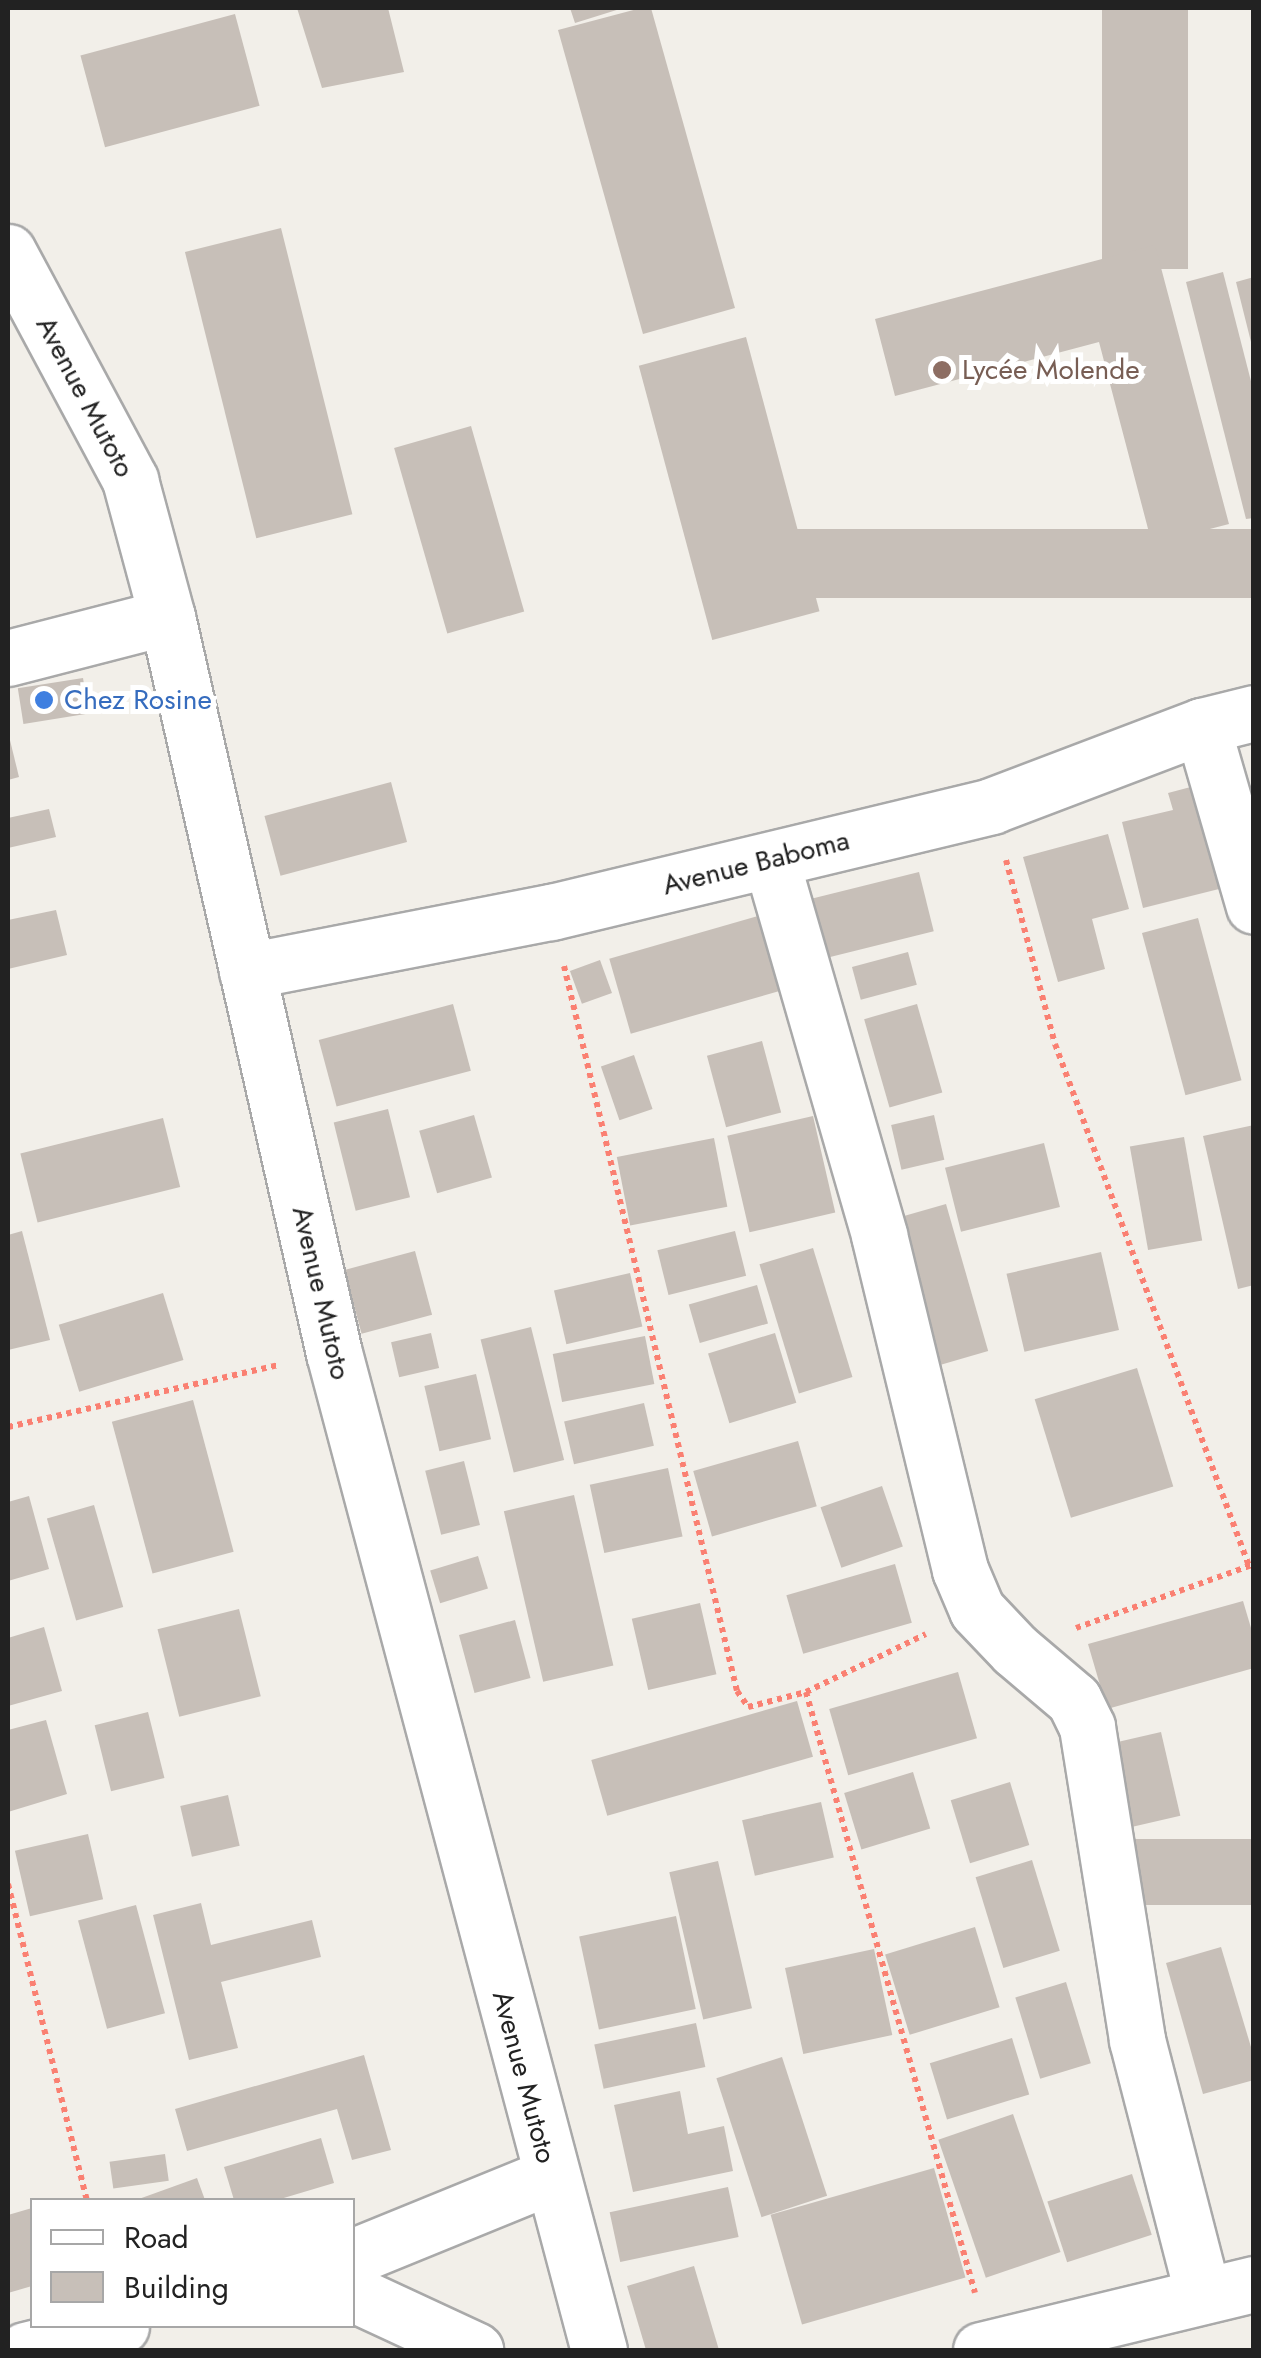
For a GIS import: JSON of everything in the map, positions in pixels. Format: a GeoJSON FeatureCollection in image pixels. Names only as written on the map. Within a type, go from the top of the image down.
{"type":"FeatureCollection","features":[{"type":"Feature","properties":{"kind":"street","name":"Avenue Mutoto"},"geometry":{"type":"LineString","coordinates":[[8,252],[130,480],[166,617],[334,1353],[599,2350]]}},
{"type":"Feature","properties":{"kind":"street"},"geometry":{"type":"LineString","coordinates":[[8,658],[166,617]]}},
{"type":"Feature","properties":{"kind":"street"},"geometry":{"type":"LineString","coordinates":[[1228,720],[1254,906]]}},
{"type":"Feature","properties":{"kind":"street","name":"Avenue Baboma"},"geometry":{"type":"LineString","coordinates":[[247,971],[551,912],[991,806],[1228,720]]}},
{"type":"Feature","properties":{"kind":"street"},"geometry":{"type":"LineString","coordinates":[[771,860],[879,1235],[960,1570],[977,1610],[1015,1650],[1074,1700],[1087,1727],[1138,2040],[1228,2290],[986,2349]]}},
{"type":"Feature","properties":{"kind":"street"},"geometry":{"type":"LineString","coordinates":[[355,2256],[550,2176]]}},
{"type":"Feature","properties":{"kind":"street"},"geometry":{"type":"LineString","coordinates":[[355,2294],[475,2350]]}},
{"type":"Feature","properties":{"kind":"street"},"geometry":{"type":"LineString","coordinates":[[25,2350],[101,2337]]}},
{"type":"Feature","properties":{"kind":"path"},"geometry":{"type":"LineString","coordinates":[[991,806],[1054,1044],[1252,1565],[1015,1650]]}},
{"type":"Feature","properties":{"kind":"path"},"geometry":{"type":"LineString","coordinates":[[551,912],[736,1692],[748,1706],[806,1692],[977,1610]]}},
{"type":"Feature","properties":{"kind":"path"},"geometry":{"type":"LineString","coordinates":[[8,1427],[334,1353]]}},
{"type":"Feature","properties":{"kind":"path"},"geometry":{"type":"LineString","coordinates":[[806,1692],[986,2349]]}},
{"type":"Feature","properties":{"kind":"path"},"geometry":{"type":"LineString","coordinates":[[8,1884],[86,2198]]}},
{"type":"Feature","properties":{"kind":"building"},"geometry":{"type":"Polygon","coordinates":[[[297,8],[388,8],[404,72],[322,88],[297,8]]]}},
{"type":"Feature","properties":{"kind":"building"},"geometry":{"type":"Polygon","coordinates":[[[570,8],[623,8],[575,23],[570,8]]]}},
{"type":"Feature","properties":{"kind":"building"},"geometry":{"type":"Polygon","coordinates":[[[651,8],[735,308],[643,334],[558,30],[651,8]]]}},
{"type":"Feature","properties":{"kind":"building"},"geometry":{"type":"Polygon","coordinates":[[[1102,8],[1188,8],[1188,269],[1102,269],[1102,8]]]}},
{"type":"Feature","properties":{"kind":"building"},"geometry":{"type":"Polygon","coordinates":[[[235,14],[260,106],[105,147],[80,55],[235,14]]]}},
{"type":"Feature","properties":{"kind":"building"},"geometry":{"type":"Polygon","coordinates":[[[281,228],[352,514],[256,538],[185,252],[281,228]]]}},
{"type":"Feature","properties":{"kind":"building"},"geometry":{"type":"Polygon","coordinates":[[[1155,245],[1229,524],[1152,544],[1099,342],[895,396],[875,319],[1155,245]]]}},
{"type":"Feature","properties":{"kind":"building"},"geometry":{"type":"Polygon","coordinates":[[[1223,272],[1254,393],[1254,518],[1246,519],[1186,282],[1223,272]]]}},
{"type":"Feature","properties":{"kind":"building"},"geometry":{"type":"Polygon","coordinates":[[[1254,277],[1254,346],[1252,346],[1236,282],[1254,277]]]}},
{"type":"Feature","properties":{"kind":"building"},"geometry":{"type":"Polygon","coordinates":[[[746,337],[820,611],[712,640],[639,366],[746,337]]]}},
{"type":"Feature","properties":{"kind":"building"},"geometry":{"type":"Polygon","coordinates":[[[471,426],[524,612],[447,634],[394,448],[471,426]]]}},
{"type":"Feature","properties":{"kind":"building"},"geometry":{"type":"Polygon","coordinates":[[[720,529],[1254,529],[1254,598],[720,598],[720,529]]]}},
{"type":"Feature","properties":{"kind":"building"},"geometry":{"type":"Polygon","coordinates":[[[83,678],[89,714],[23,724],[18,688],[83,678]]]}},
{"type":"Feature","properties":{"kind":"building"},"geometry":{"type":"Polygon","coordinates":[[[8,732],[19,777],[8,780],[8,732]]]}},
{"type":"Feature","properties":{"kind":"building"},"geometry":{"type":"Polygon","coordinates":[[[391,782],[407,842],[281,876],[264,816],[391,782]]]}},
{"type":"Feature","properties":{"kind":"building"},"geometry":{"type":"Polygon","coordinates":[[[1202,784],[1227,887],[1143,908],[1122,822],[1173,810],[1168,793],[1202,784]]]}},
{"type":"Feature","properties":{"kind":"building"},"geometry":{"type":"Polygon","coordinates":[[[49,809],[56,837],[8,848],[8,818],[49,809]]]}},
{"type":"Feature","properties":{"kind":"building"},"geometry":{"type":"Polygon","coordinates":[[[1108,834],[1129,909],[1092,919],[1105,969],[1058,982],[1023,857],[1108,834]]]}},
{"type":"Feature","properties":{"kind":"building"},"geometry":{"type":"Polygon","coordinates":[[[919,872],[934,931],[823,959],[808,900],[919,872]]]}},
{"type":"Feature","properties":{"kind":"building"},"geometry":{"type":"Polygon","coordinates":[[[56,910],[67,955],[8,969],[8,920],[56,910]]]}},
{"type":"Feature","properties":{"kind":"building"},"geometry":{"type":"Polygon","coordinates":[[[765,914],[786,989],[631,1034],[609,959],[765,914]]]}},
{"type":"Feature","properties":{"kind":"building"},"geometry":{"type":"Polygon","coordinates":[[[1198,918],[1241,1080],[1185,1095],[1142,933],[1198,918]]]}},
{"type":"Feature","properties":{"kind":"building"},"geometry":{"type":"Polygon","coordinates":[[[908,952],[917,985],[861,1000],[852,967],[908,952]]]}},
{"type":"Feature","properties":{"kind":"building"},"geometry":{"type":"Polygon","coordinates":[[[600,960],[612,993],[582,1004],[570,971],[600,960]]]}},
{"type":"Feature","properties":{"kind":"building"},"geometry":{"type":"Polygon","coordinates":[[[453,1004],[471,1071],[337,1107],[319,1040],[453,1004]]]}},
{"type":"Feature","properties":{"kind":"building"},"geometry":{"type":"Polygon","coordinates":[[[917,1004],[942,1092],[889,1108],[864,1019],[917,1004]]]}},
{"type":"Feature","properties":{"kind":"building"},"geometry":{"type":"Polygon","coordinates":[[[762,1041],[781,1112],[726,1127],[707,1056],[762,1041]]]}},
{"type":"Feature","properties":{"kind":"building"},"geometry":{"type":"Polygon","coordinates":[[[634,1055],[653,1109],[619,1120],[601,1066],[634,1055]]]}},
{"type":"Feature","properties":{"kind":"building"},"geometry":{"type":"Polygon","coordinates":[[[388,1109],[410,1197],[356,1211],[334,1123],[388,1109]]]}},
{"type":"Feature","properties":{"kind":"building"},"geometry":{"type":"Polygon","coordinates":[[[474,1115],[492,1177],[437,1193],[419,1131],[474,1115]]]}},
{"type":"Feature","properties":{"kind":"building"},"geometry":{"type":"Polygon","coordinates":[[[934,1115],[944,1160],[901,1170],[891,1125],[934,1115]]]}},
{"type":"Feature","properties":{"kind":"building"},"geometry":{"type":"Polygon","coordinates":[[[813,1116],[835,1212],[750,1232],[727,1136],[813,1116]]]}},
{"type":"Feature","properties":{"kind":"building"},"geometry":{"type":"Polygon","coordinates":[[[163,1118],[180,1187],[38,1222],[20,1154],[163,1118]]]}},
{"type":"Feature","properties":{"kind":"building"},"geometry":{"type":"Polygon","coordinates":[[[1254,1125],[1254,1285],[1238,1289],[1203,1136],[1254,1125]]]}},
{"type":"Feature","properties":{"kind":"building"},"geometry":{"type":"Polygon","coordinates":[[[1184,1137],[1202,1240],[1148,1250],[1130,1147],[1184,1137]]]}},
{"type":"Feature","properties":{"kind":"building"},"geometry":{"type":"Polygon","coordinates":[[[714,1138],[727,1207],[630,1226],[617,1157],[714,1138]]]}},
{"type":"Feature","properties":{"kind":"building"},"geometry":{"type":"Polygon","coordinates":[[[1044,1143],[1060,1207],[961,1232],[945,1168],[1044,1143]]]}},
{"type":"Feature","properties":{"kind":"building"},"geometry":{"type":"Polygon","coordinates":[[[946,1204],[988,1351],[939,1365],[897,1218],[946,1204]]]}},
{"type":"Feature","properties":{"kind":"building"},"geometry":{"type":"Polygon","coordinates":[[[22,1231],[50,1340],[8,1350],[8,1235],[22,1231]]]}},
{"type":"Feature","properties":{"kind":"building"},"geometry":{"type":"Polygon","coordinates":[[[735,1231],[746,1276],[669,1295],[657,1250],[735,1231]]]}},
{"type":"Feature","properties":{"kind":"building"},"geometry":{"type":"Polygon","coordinates":[[[813,1248],[852,1377],[799,1393],[759,1264],[813,1248]]]}},
{"type":"Feature","properties":{"kind":"building"},"geometry":{"type":"Polygon","coordinates":[[[415,1251],[432,1315],[362,1334],[344,1270],[415,1251]]]}},
{"type":"Feature","properties":{"kind":"building"},"geometry":{"type":"Polygon","coordinates":[[[1101,1252],[1119,1330],[1024,1352],[1006,1274],[1101,1252]]]}},
{"type":"Feature","properties":{"kind":"building"},"geometry":{"type":"Polygon","coordinates":[[[630,1273],[642,1327],[566,1344],[554,1291],[630,1273]]]}},
{"type":"Feature","properties":{"kind":"building"},"geometry":{"type":"Polygon","coordinates":[[[757,1285],[768,1323],[700,1343],[689,1305],[757,1285]]]}},
{"type":"Feature","properties":{"kind":"building"},"geometry":{"type":"Polygon","coordinates":[[[163,1293],[183,1360],[79,1392],[59,1325],[163,1293]]]}},
{"type":"Feature","properties":{"kind":"building"},"geometry":{"type":"Polygon","coordinates":[[[531,1327],[564,1460],[514,1473],[481,1340],[531,1327]]]}},
{"type":"Feature","properties":{"kind":"building"},"geometry":{"type":"Polygon","coordinates":[[[431,1333],[439,1368],[399,1377],[391,1342],[431,1333]]]}},
{"type":"Feature","properties":{"kind":"building"},"geometry":{"type":"Polygon","coordinates":[[[775,1333],[796,1403],[729,1423],[708,1353],[775,1333]]]}},
{"type":"Feature","properties":{"kind":"building"},"geometry":{"type":"Polygon","coordinates":[[[645,1336],[654,1384],[562,1402],[553,1354],[645,1336]]]}},
{"type":"Feature","properties":{"kind":"building"},"geometry":{"type":"Polygon","coordinates":[[[1137,1368],[1173,1487],[1071,1518],[1035,1399],[1137,1368]]]}},
{"type":"Feature","properties":{"kind":"building"},"geometry":{"type":"Polygon","coordinates":[[[476,1374],[491,1439],[439,1451],[424,1386],[476,1374]]]}},
{"type":"Feature","properties":{"kind":"building"},"geometry":{"type":"Polygon","coordinates":[[[193,1400],[234,1552],[152,1573],[112,1422],[193,1400]]]}},
{"type":"Feature","properties":{"kind":"building"},"geometry":{"type":"Polygon","coordinates":[[[644,1403],[654,1446],[574,1464],[564,1421],[644,1403]]]}},
{"type":"Feature","properties":{"kind":"building"},"geometry":{"type":"Polygon","coordinates":[[[798,1441],[817,1506],[712,1536],[693,1471],[798,1441]]]}},
{"type":"Feature","properties":{"kind":"building"},"geometry":{"type":"Polygon","coordinates":[[[464,1461],[480,1525],[441,1535],[425,1471],[464,1461]]]}},
{"type":"Feature","properties":{"kind":"building"},"geometry":{"type":"Polygon","coordinates":[[[668,1468],[683,1536],[604,1553],[590,1485],[668,1468]]]}},
{"type":"Feature","properties":{"kind":"building"},"geometry":{"type":"Polygon","coordinates":[[[882,1486],[903,1547],[841,1568],[821,1507],[882,1486]]]}},
{"type":"Feature","properties":{"kind":"building"},"geometry":{"type":"Polygon","coordinates":[[[574,1495],[613,1666],[543,1682],[504,1511],[574,1495]]]}},
{"type":"Feature","properties":{"kind":"building"},"geometry":{"type":"Polygon","coordinates":[[[29,1496],[49,1569],[8,1581],[8,1502],[29,1496]]]}},
{"type":"Feature","properties":{"kind":"building"},"geometry":{"type":"Polygon","coordinates":[[[94,1505],[123,1607],[76,1620],[47,1519],[94,1505]]]}},
{"type":"Feature","properties":{"kind":"building"},"geometry":{"type":"Polygon","coordinates":[[[478,1556],[488,1589],[440,1603],[430,1571],[478,1556]]]}},
{"type":"Feature","properties":{"kind":"building"},"geometry":{"type":"Polygon","coordinates":[[[895,1564],[912,1623],[803,1654],[786,1595],[895,1564]]]}},
{"type":"Feature","properties":{"kind":"building"},"geometry":{"type":"Polygon","coordinates":[[[1243,1601],[1254,1638],[1254,1668],[1107,1709],[1088,1644],[1243,1601]]]}},
{"type":"Feature","properties":{"kind":"building"},"geometry":{"type":"Polygon","coordinates":[[[700,1603],[716,1674],[648,1690],[632,1619],[700,1603]]]}},
{"type":"Feature","properties":{"kind":"building"},"geometry":{"type":"Polygon","coordinates":[[[239,1609],[261,1696],[179,1717],[157,1629],[239,1609]]]}},
{"type":"Feature","properties":{"kind":"building"},"geometry":{"type":"Polygon","coordinates":[[[515,1620],[531,1678],[475,1693],[459,1635],[515,1620]]]}},
{"type":"Feature","properties":{"kind":"building"},"geometry":{"type":"Polygon","coordinates":[[[44,1627],[62,1691],[8,1706],[8,1638],[44,1627]]]}},
{"type":"Feature","properties":{"kind":"building"},"geometry":{"type":"Polygon","coordinates":[[[958,1672],[977,1738],[848,1775],[829,1709],[958,1672]]]}},
{"type":"Feature","properties":{"kind":"building"},"geometry":{"type":"Polygon","coordinates":[[[797,1701],[813,1757],[607,1816],[591,1760],[797,1701]]]}},
{"type":"Feature","properties":{"kind":"building"},"geometry":{"type":"Polygon","coordinates":[[[148,1712],[164,1778],[111,1791],[95,1725],[148,1712]]]}},
{"type":"Feature","properties":{"kind":"building"},"geometry":{"type":"Polygon","coordinates":[[[46,1720],[67,1794],[8,1812],[8,1730],[46,1720]]]}},
{"type":"Feature","properties":{"kind":"building"},"geometry":{"type":"Polygon","coordinates":[[[1161,1732],[1180,1816],[1123,1829],[1104,1745],[1161,1732]]]}},
{"type":"Feature","properties":{"kind":"building"},"geometry":{"type":"Polygon","coordinates":[[[913,1772],[930,1828],[861,1849],[844,1793],[913,1772]]]}},
{"type":"Feature","properties":{"kind":"building"},"geometry":{"type":"Polygon","coordinates":[[[1010,1782],[1029,1845],[970,1863],[951,1800],[1010,1782]]]}},
{"type":"Feature","properties":{"kind":"building"},"geometry":{"type":"Polygon","coordinates":[[[228,1795],[240,1846],[192,1857],[180,1806],[228,1795]]]}},
{"type":"Feature","properties":{"kind":"building"},"geometry":{"type":"Polygon","coordinates":[[[821,1802],[834,1858],[755,1876],[742,1820],[821,1802]]]}},
{"type":"Feature","properties":{"kind":"building"},"geometry":{"type":"Polygon","coordinates":[[[88,1834],[103,1899],[30,1916],[15,1851],[88,1834]]]}},
{"type":"Feature","properties":{"kind":"building"},"geometry":{"type":"Polygon","coordinates":[[[1122,1839],[1254,1839],[1254,1905],[1122,1905],[1122,1839]]]}},
{"type":"Feature","properties":{"kind":"building"},"geometry":{"type":"Polygon","coordinates":[[[1032,1860],[1060,1951],[1003,1968],[976,1877],[1032,1860]]]}},
{"type":"Feature","properties":{"kind":"building"},"geometry":{"type":"Polygon","coordinates":[[[718,1861],[752,2008],[703,2019],[669,1872],[718,1861]]]}},
{"type":"Feature","properties":{"kind":"building"},"geometry":{"type":"Polygon","coordinates":[[[201,1903],[211,1945],[312,1920],[321,1957],[221,1982],[238,2048],[189,2060],[153,1915],[201,1903]]]}},
{"type":"Feature","properties":{"kind":"building"},"geometry":{"type":"Polygon","coordinates":[[[136,1905],[165,2013],[107,2029],[78,1921],[136,1905]]]}},
{"type":"Feature","properties":{"kind":"building"},"geometry":{"type":"Polygon","coordinates":[[[676,1916],[696,2009],[599,2030],[579,1937],[676,1916]]]}},
{"type":"Feature","properties":{"kind":"building"},"geometry":{"type":"Polygon","coordinates":[[[975,1927],[1000,2007],[910,2035],[885,1954],[975,1927]]]}},
{"type":"Feature","properties":{"kind":"building"},"geometry":{"type":"Polygon","coordinates":[[[1221,1947],[1254,2057],[1254,2080],[1203,2094],[1166,1963],[1221,1947]]]}},
{"type":"Feature","properties":{"kind":"building"},"geometry":{"type":"Polygon","coordinates":[[[874,1949],[892,2035],[803,2054],[785,1968],[874,1949]]]}},
{"type":"Feature","properties":{"kind":"building"},"geometry":{"type":"Polygon","coordinates":[[[1066,1982],[1091,2063],[1040,2079],[1015,1997],[1066,1982]]]}},
{"type":"Feature","properties":{"kind":"building"},"geometry":{"type":"Polygon","coordinates":[[[696,2023],[705,2067],[604,2089],[594,2045],[696,2023]]]}},
{"type":"Feature","properties":{"kind":"building"},"geometry":{"type":"Polygon","coordinates":[[[1012,2038],[1029,2094],[947,2120],[930,2063],[1012,2038]]]}},
{"type":"Feature","properties":{"kind":"building"},"geometry":{"type":"Polygon","coordinates":[[[364,2055],[391,2150],[352,2160],[337,2109],[187,2151],[175,2109],[364,2055]]]}},
{"type":"Feature","properties":{"kind":"building"},"geometry":{"type":"Polygon","coordinates":[[[782,2057],[827,2196],[761,2217],[716,2078],[782,2057]]]}},
{"type":"Feature","properties":{"kind":"building"},"geometry":{"type":"Polygon","coordinates":[[[680,2091],[688,2134],[724,2126],[733,2171],[633,2192],[614,2105],[680,2091]]]}},
{"type":"Feature","properties":{"kind":"building"},"geometry":{"type":"Polygon","coordinates":[[[1013,2114],[1061,2252],[986,2278],[938,2140],[1013,2114]]]}},
{"type":"Feature","properties":{"kind":"building"},"geometry":{"type":"Polygon","coordinates":[[[321,2138],[334,2183],[284,2198],[233,2198],[224,2167],[321,2138]]]}},
{"type":"Feature","properties":{"kind":"building"},"geometry":{"type":"Polygon","coordinates":[[[165,2154],[169,2181],[113,2189],[110,2162],[165,2154]]]}},
{"type":"Feature","properties":{"kind":"building"},"geometry":{"type":"Polygon","coordinates":[[[934,2168],[965,2278],[802,2324],[771,2215],[934,2168]]]}},
{"type":"Feature","properties":{"kind":"building"},"geometry":{"type":"Polygon","coordinates":[[[1132,2174],[1152,2235],[1067,2262],[1047,2202],[1132,2174]]]}},
{"type":"Feature","properties":{"kind":"building"},"geometry":{"type":"Polygon","coordinates":[[[197,2178],[204,2198],[142,2198],[197,2178]]]}},
{"type":"Feature","properties":{"kind":"building"},"geometry":{"type":"Polygon","coordinates":[[[728,2187],[739,2237],[620,2262],[610,2212],[728,2187]]]}},
{"type":"Feature","properties":{"kind":"building"},"geometry":{"type":"Polygon","coordinates":[[[30,2209],[30,2287],[8,2293],[8,2215],[30,2209]]]}},
{"type":"Feature","properties":{"kind":"building"},"geometry":{"type":"Polygon","coordinates":[[[694,2266],[719,2350],[646,2350],[627,2286],[694,2266]]]}},
{"type":"Feature","properties":{"kind":"place","name":"Lycée Molende"},"geometry":{"type":"Point","coordinates":[942,370]}},
{"type":"Feature","properties":{"kind":"place","name":"Chez Rosine"},"geometry":{"type":"Point","coordinates":[44,700]}}]}
